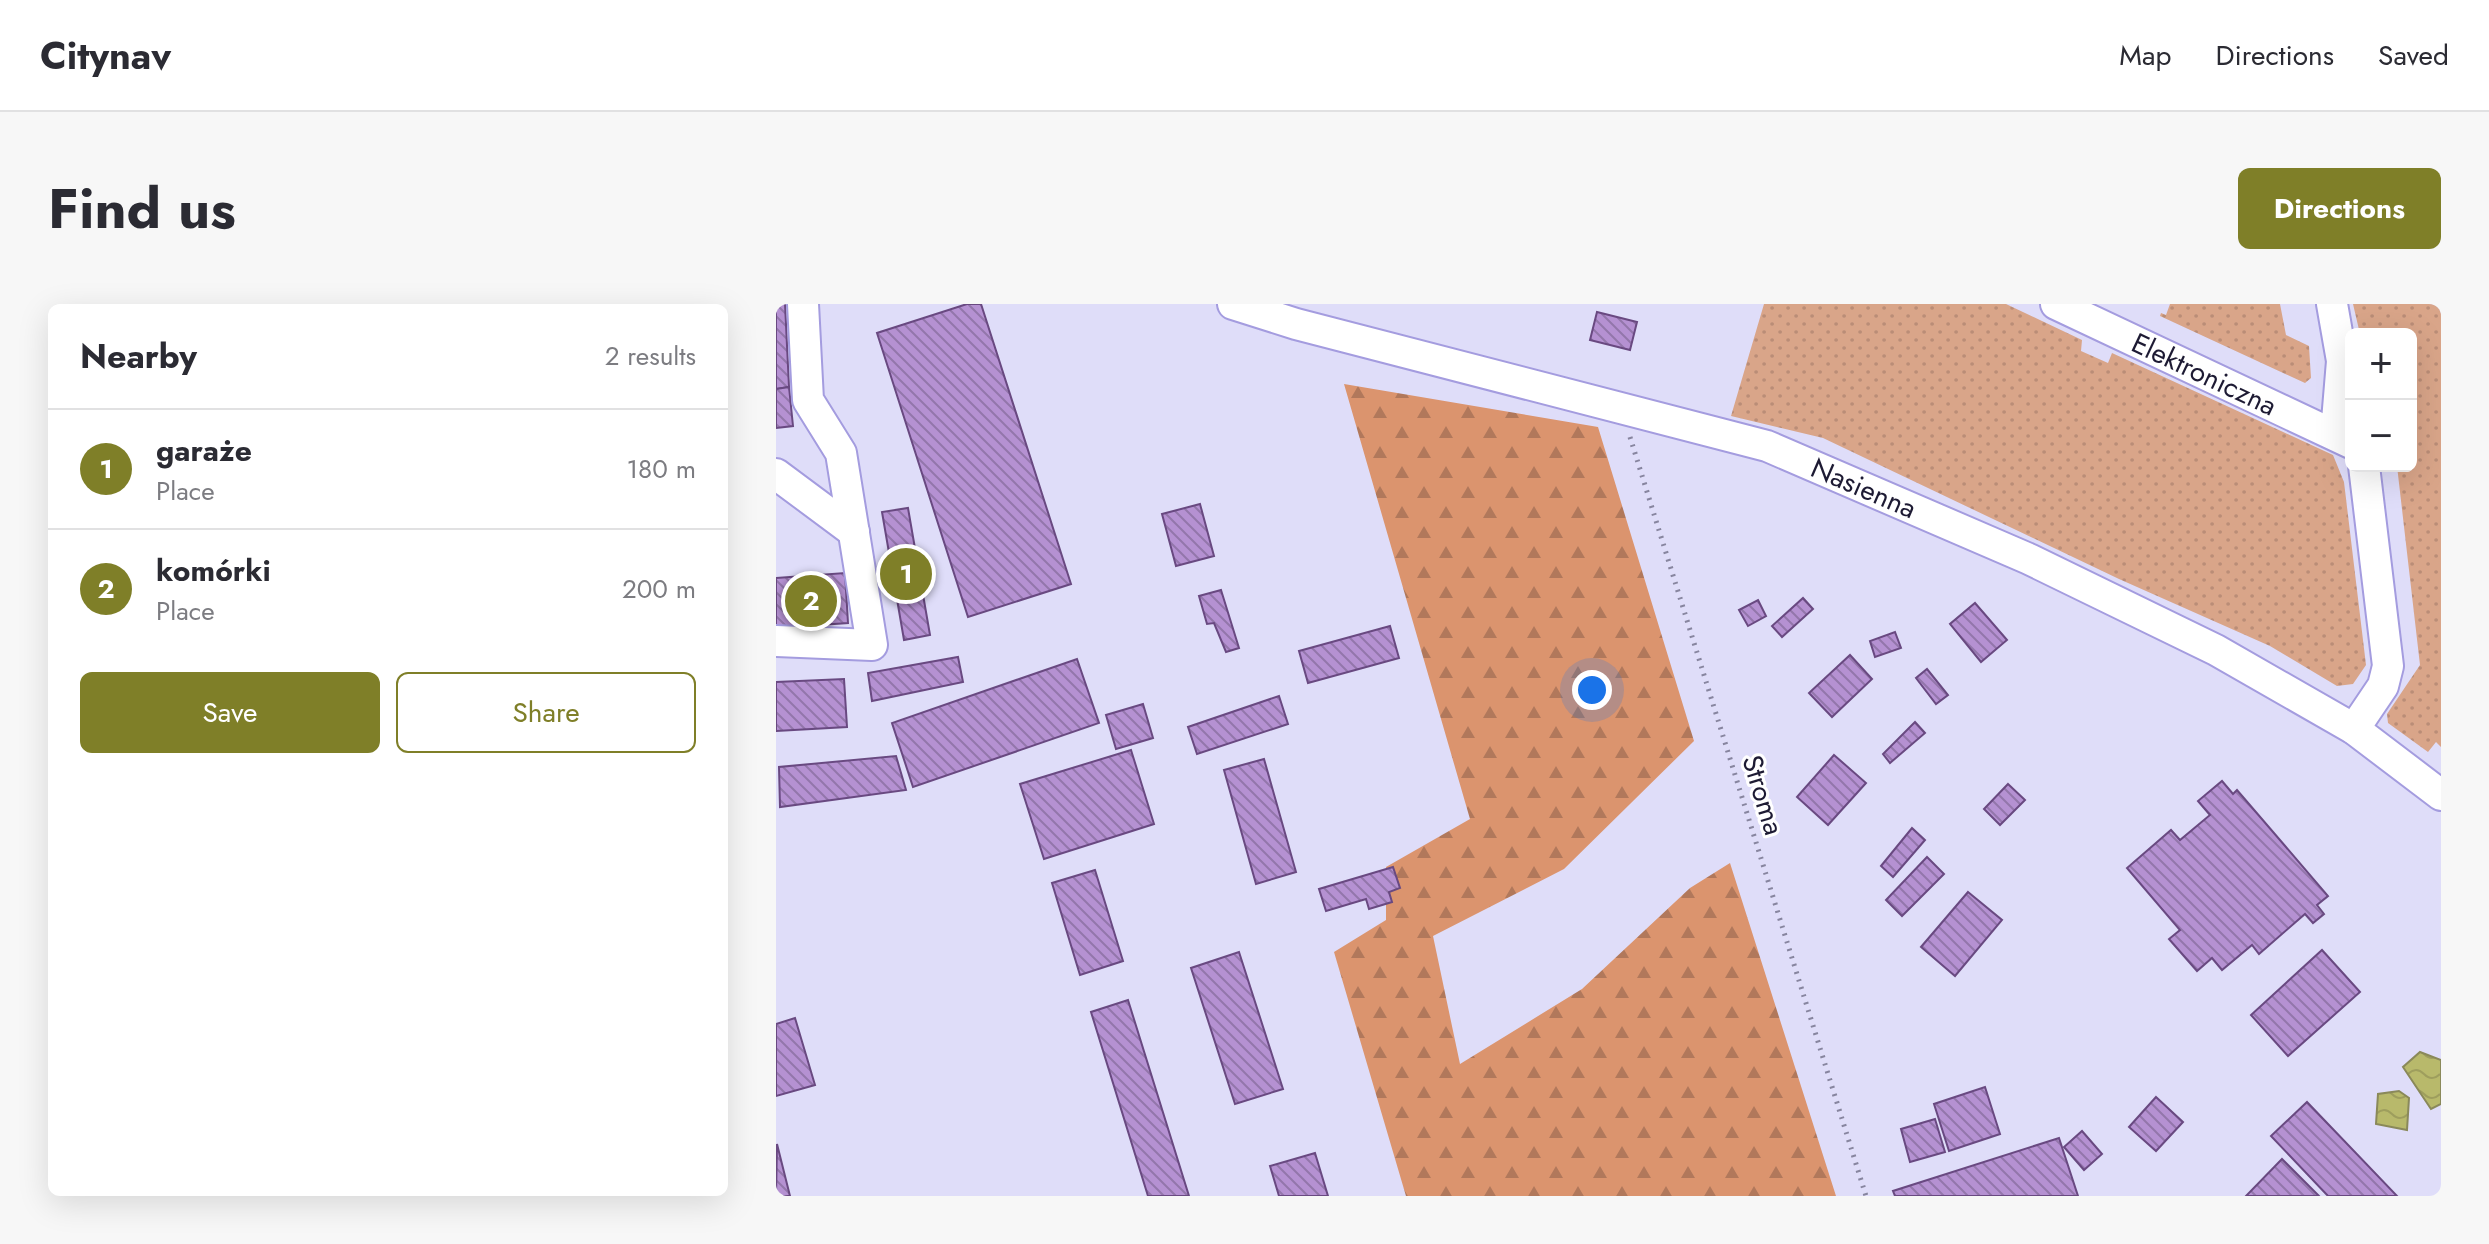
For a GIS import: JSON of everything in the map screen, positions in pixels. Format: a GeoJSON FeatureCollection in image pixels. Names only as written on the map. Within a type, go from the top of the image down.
{"type":"FeatureCollection","features":[{"type":"Feature","properties":{"kind":"street"},"geometry":{"type":"LineString","coordinates":[[776,641],[872,645],[841,453],[808,400],[803,304]]}},
{"type":"Feature","properties":{"kind":"street","name":"Nasienna"},"geometry":{"type":"LineString","coordinates":[[1233,304],[1296,324],[1767,446],[2029,559],[2216,650],[2354,729],[2441,795]]}},
{"type":"Feature","properties":{"kind":"street","name":"Elektroniczna"},"geometry":{"type":"LineString","coordinates":[[2056,304],[2343,438]]}},
{"type":"Feature","properties":{"kind":"street"},"geometry":{"type":"LineString","coordinates":[[2332,304],[2342,361],[2343,438]]}},
{"type":"Feature","properties":{"kind":"street"},"geometry":{"type":"LineString","coordinates":[[2354,729],[2383,686],[2388,666],[2365,472]]}},
{"type":"Feature","properties":{"kind":"street"},"geometry":{"type":"LineString","coordinates":[[776,474],[854,532]]}},
{"type":"Feature","properties":{"kind":"path","name":"Stroma"},"geometry":{"type":"LineString","coordinates":[[1621,407],[1866,1196]]}},
{"type":"Feature","properties":{"kind":"shaded area"},"geometry":{"type":"Polygon","coordinates":[[[1764,304],[2006,304],[2082,340],[2081,351],[2108,363],[2112,353],[2333,455],[2344,482],[2366,665],[2353,684],[2337,686],[2270,646],[2119,579],[1823,438],[1731,416],[1764,304]]]}},
{"type":"Feature","properties":{"kind":"shaded area"},"geometry":{"type":"Polygon","coordinates":[[[2170,304],[2280,304],[2286,335],[2309,346],[2311,378],[2305,383],[2160,316],[2161,313],[2166,315],[2170,304]]]}},
{"type":"Feature","properties":{"kind":"shaded area"},"geometry":{"type":"Polygon","coordinates":[[[2353,304],[2441,304],[2441,747],[2436,742],[2428,752],[2388,723],[2387,714],[2420,665],[2398,472],[2417,472],[2417,328],[2359,328],[2353,304]]]}},
{"type":"Feature","properties":{"kind":"green space"},"geometry":{"type":"Polygon","coordinates":[[[1344,384],[1598,427],[1694,741],[1564,869],[1433,936],[1460,1064],[1582,989],[1690,888],[1730,863],[1836,1196],[1406,1196],[1334,952],[1386,920],[1386,867],[1470,819],[1344,384]]]}},
{"type":"Feature","properties":{"kind":"water"},"geometry":{"type":"Polygon","coordinates":[[[2420,1052],[2441,1060],[2441,1104],[2431,1109],[2403,1067],[2420,1052]]]}},
{"type":"Feature","properties":{"kind":"water"},"geometry":{"type":"Polygon","coordinates":[[[2399,1091],[2409,1098],[2407,1130],[2376,1124],[2378,1094],[2399,1091]]]}},
{"type":"Feature","properties":{"kind":"building"},"geometry":{"type":"Polygon","coordinates":[[[776,304],[785,304],[789,387],[776,389],[776,304]]]}},
{"type":"Feature","properties":{"kind":"building"},"geometry":{"type":"Polygon","coordinates":[[[967,304],[981,304],[1071,584],[968,617],[877,333],[967,304]]]}},
{"type":"Feature","properties":{"kind":"building"},"geometry":{"type":"Polygon","coordinates":[[[1597,312],[1637,322],[1630,350],[1590,340],[1597,312]]]}},
{"type":"Feature","properties":{"kind":"building"},"geometry":{"type":"Polygon","coordinates":[[[789,387],[793,426],[776,428],[776,389],[789,387]]]}},
{"type":"Feature","properties":{"kind":"building"},"geometry":{"type":"Polygon","coordinates":[[[1200,504],[1214,556],[1176,566],[1162,514],[1200,504]]]}},
{"type":"Feature","properties":{"kind":"building"},"geometry":{"type":"Polygon","coordinates":[[[908,508],[930,635],[904,640],[882,512],[908,508]]]}},
{"type":"Feature","properties":{"kind":"building"},"geometry":{"type":"Polygon","coordinates":[[[845,573],[848,623],[776,628],[776,578],[845,573]]]}},
{"type":"Feature","properties":{"kind":"building"},"geometry":{"type":"Polygon","coordinates":[[[1221,590],[1239,648],[1226,652],[1214,623],[1207,624],[1199,596],[1221,590]]]}},
{"type":"Feature","properties":{"kind":"building"},"geometry":{"type":"Polygon","coordinates":[[[1803,598],[1813,609],[1782,637],[1772,626],[1803,598]]]}},
{"type":"Feature","properties":{"kind":"building"},"geometry":{"type":"Polygon","coordinates":[[[1758,600],[1766,616],[1748,626],[1739,610],[1758,600]]]}},
{"type":"Feature","properties":{"kind":"building"},"geometry":{"type":"Polygon","coordinates":[[[1975,603],[2007,640],[1981,662],[1950,624],[1975,603]]]}},
{"type":"Feature","properties":{"kind":"building"},"geometry":{"type":"Polygon","coordinates":[[[1390,626],[1399,658],[1308,683],[1299,651],[1390,626]]]}},
{"type":"Feature","properties":{"kind":"building"},"geometry":{"type":"Polygon","coordinates":[[[1895,632],[1901,648],[1875,657],[1870,641],[1895,632]]]}},
{"type":"Feature","properties":{"kind":"building"},"geometry":{"type":"Polygon","coordinates":[[[1850,655],[1872,679],[1832,717],[1809,693],[1850,655]]]}},
{"type":"Feature","properties":{"kind":"building"},"geometry":{"type":"Polygon","coordinates":[[[958,657],[963,682],[872,701],[868,673],[958,657]]]}},
{"type":"Feature","properties":{"kind":"building"},"geometry":{"type":"Polygon","coordinates":[[[1077,659],[1099,723],[913,787],[892,723],[1077,659]]]}},
{"type":"Feature","properties":{"kind":"building"},"geometry":{"type":"Polygon","coordinates":[[[1927,669],[1948,695],[1936,704],[1916,678],[1927,669]]]}},
{"type":"Feature","properties":{"kind":"building"},"geometry":{"type":"Polygon","coordinates":[[[844,679],[847,727],[776,731],[776,682],[844,679]]]}},
{"type":"Feature","properties":{"kind":"building"},"geometry":{"type":"Polygon","coordinates":[[[1279,696],[1288,724],[1197,754],[1188,727],[1279,696]]]}},
{"type":"Feature","properties":{"kind":"building"},"geometry":{"type":"Polygon","coordinates":[[[1143,704],[1153,738],[1116,749],[1106,715],[1143,704]]]}},
{"type":"Feature","properties":{"kind":"building"},"geometry":{"type":"Polygon","coordinates":[[[1915,722],[1925,733],[1890,763],[1883,754],[1915,722]]]}},
{"type":"Feature","properties":{"kind":"building"},"geometry":{"type":"Polygon","coordinates":[[[1131,750],[1154,824],[1044,859],[1020,784],[1131,750]]]}},
{"type":"Feature","properties":{"kind":"building"},"geometry":{"type":"Polygon","coordinates":[[[1834,755],[1866,783],[1828,825],[1797,797],[1834,755]]]}},
{"type":"Feature","properties":{"kind":"building"},"geometry":{"type":"Polygon","coordinates":[[[896,756],[906,790],[780,807],[779,767],[896,756]]]}},
{"type":"Feature","properties":{"kind":"building"},"geometry":{"type":"Polygon","coordinates":[[[1264,759],[1296,872],[1256,884],[1224,770],[1264,759]]]}},
{"type":"Feature","properties":{"kind":"building"},"geometry":{"type":"Polygon","coordinates":[[[2222,781],[2233,794],[2237,790],[2328,896],[2317,905],[2324,914],[2313,923],[2305,914],[2259,954],[2252,945],[2222,970],[2212,958],[2197,971],[2169,939],[2180,930],[2127,868],[2171,830],[2180,840],[2210,815],[2198,801],[2222,781]]]}},
{"type":"Feature","properties":{"kind":"building"},"geometry":{"type":"Polygon","coordinates":[[[2008,784],[2025,800],[2000,825],[1984,809],[2008,784]]]}},
{"type":"Feature","properties":{"kind":"building"},"geometry":{"type":"Polygon","coordinates":[[[1912,828],[1925,840],[1893,877],[1881,866],[1912,828]]]}},
{"type":"Feature","properties":{"kind":"building"},"geometry":{"type":"Polygon","coordinates":[[[1927,857],[1944,874],[1902,916],[1886,900],[1927,857]]]}},
{"type":"Feature","properties":{"kind":"building"},"geometry":{"type":"Polygon","coordinates":[[[1393,867],[1400,888],[1389,892],[1392,902],[1369,909],[1366,899],[1326,911],[1319,889],[1393,867]]]}},
{"type":"Feature","properties":{"kind":"building"},"geometry":{"type":"Polygon","coordinates":[[[1095,870],[1123,961],[1080,975],[1052,883],[1095,870]]]}},
{"type":"Feature","properties":{"kind":"building"},"geometry":{"type":"Polygon","coordinates":[[[1968,892],[2002,920],[1955,976],[1921,947],[1968,892]]]}},
{"type":"Feature","properties":{"kind":"building"},"geometry":{"type":"Polygon","coordinates":[[[2322,950],[2360,992],[2288,1056],[2251,1015],[2322,950]]]}},
{"type":"Feature","properties":{"kind":"building"},"geometry":{"type":"Polygon","coordinates":[[[1239,952],[1283,1089],[1235,1104],[1191,968],[1239,952]]]}},
{"type":"Feature","properties":{"kind":"building"},"geometry":{"type":"Polygon","coordinates":[[[1128,1000],[1189,1196],[1148,1196],[1091,1012],[1128,1000]]]}},
{"type":"Feature","properties":{"kind":"building"},"geometry":{"type":"Polygon","coordinates":[[[795,1018],[815,1085],[776,1096],[776,1024],[795,1018]]]}},
{"type":"Feature","properties":{"kind":"building"},"geometry":{"type":"Polygon","coordinates":[[[1985,1087],[2000,1134],[1949,1151],[1934,1104],[1985,1087]]]}},
{"type":"Feature","properties":{"kind":"building"},"geometry":{"type":"Polygon","coordinates":[[[2156,1097],[2183,1122],[2156,1151],[2129,1127],[2156,1097]]]}},
{"type":"Feature","properties":{"kind":"building"},"geometry":{"type":"Polygon","coordinates":[[[2307,1102],[2397,1196],[2328,1196],[2271,1136],[2307,1102]]]}},
{"type":"Feature","properties":{"kind":"building"},"geometry":{"type":"Polygon","coordinates":[[[1935,1119],[1945,1152],[1910,1162],[1901,1129],[1935,1119]]]}},
{"type":"Feature","properties":{"kind":"building"},"geometry":{"type":"Polygon","coordinates":[[[2082,1131],[2102,1154],[2084,1170],[2064,1147],[2082,1131]]]}},
{"type":"Feature","properties":{"kind":"building"},"geometry":{"type":"Polygon","coordinates":[[[2059,1138],[2078,1196],[1895,1196],[1893,1191],[2059,1138]]]}},
{"type":"Feature","properties":{"kind":"building"},"geometry":{"type":"Polygon","coordinates":[[[777,1144],[790,1196],[776,1196],[777,1144]]]}},
{"type":"Feature","properties":{"kind":"building"},"geometry":{"type":"Polygon","coordinates":[[[1315,1153],[1328,1196],[1279,1196],[1270,1166],[1315,1153]]]}},
{"type":"Feature","properties":{"kind":"building"},"geometry":{"type":"Polygon","coordinates":[[[2282,1159],[2319,1196],[2246,1196],[2282,1159]]]}},
{"type":"Feature","properties":{"kind":"place","name":"garaże"},"geometry":{"type":"Point","coordinates":[906,574]}},
{"type":"Feature","properties":{"kind":"place","name":"komórki"},"geometry":{"type":"Point","coordinates":[811,601]}}]}
